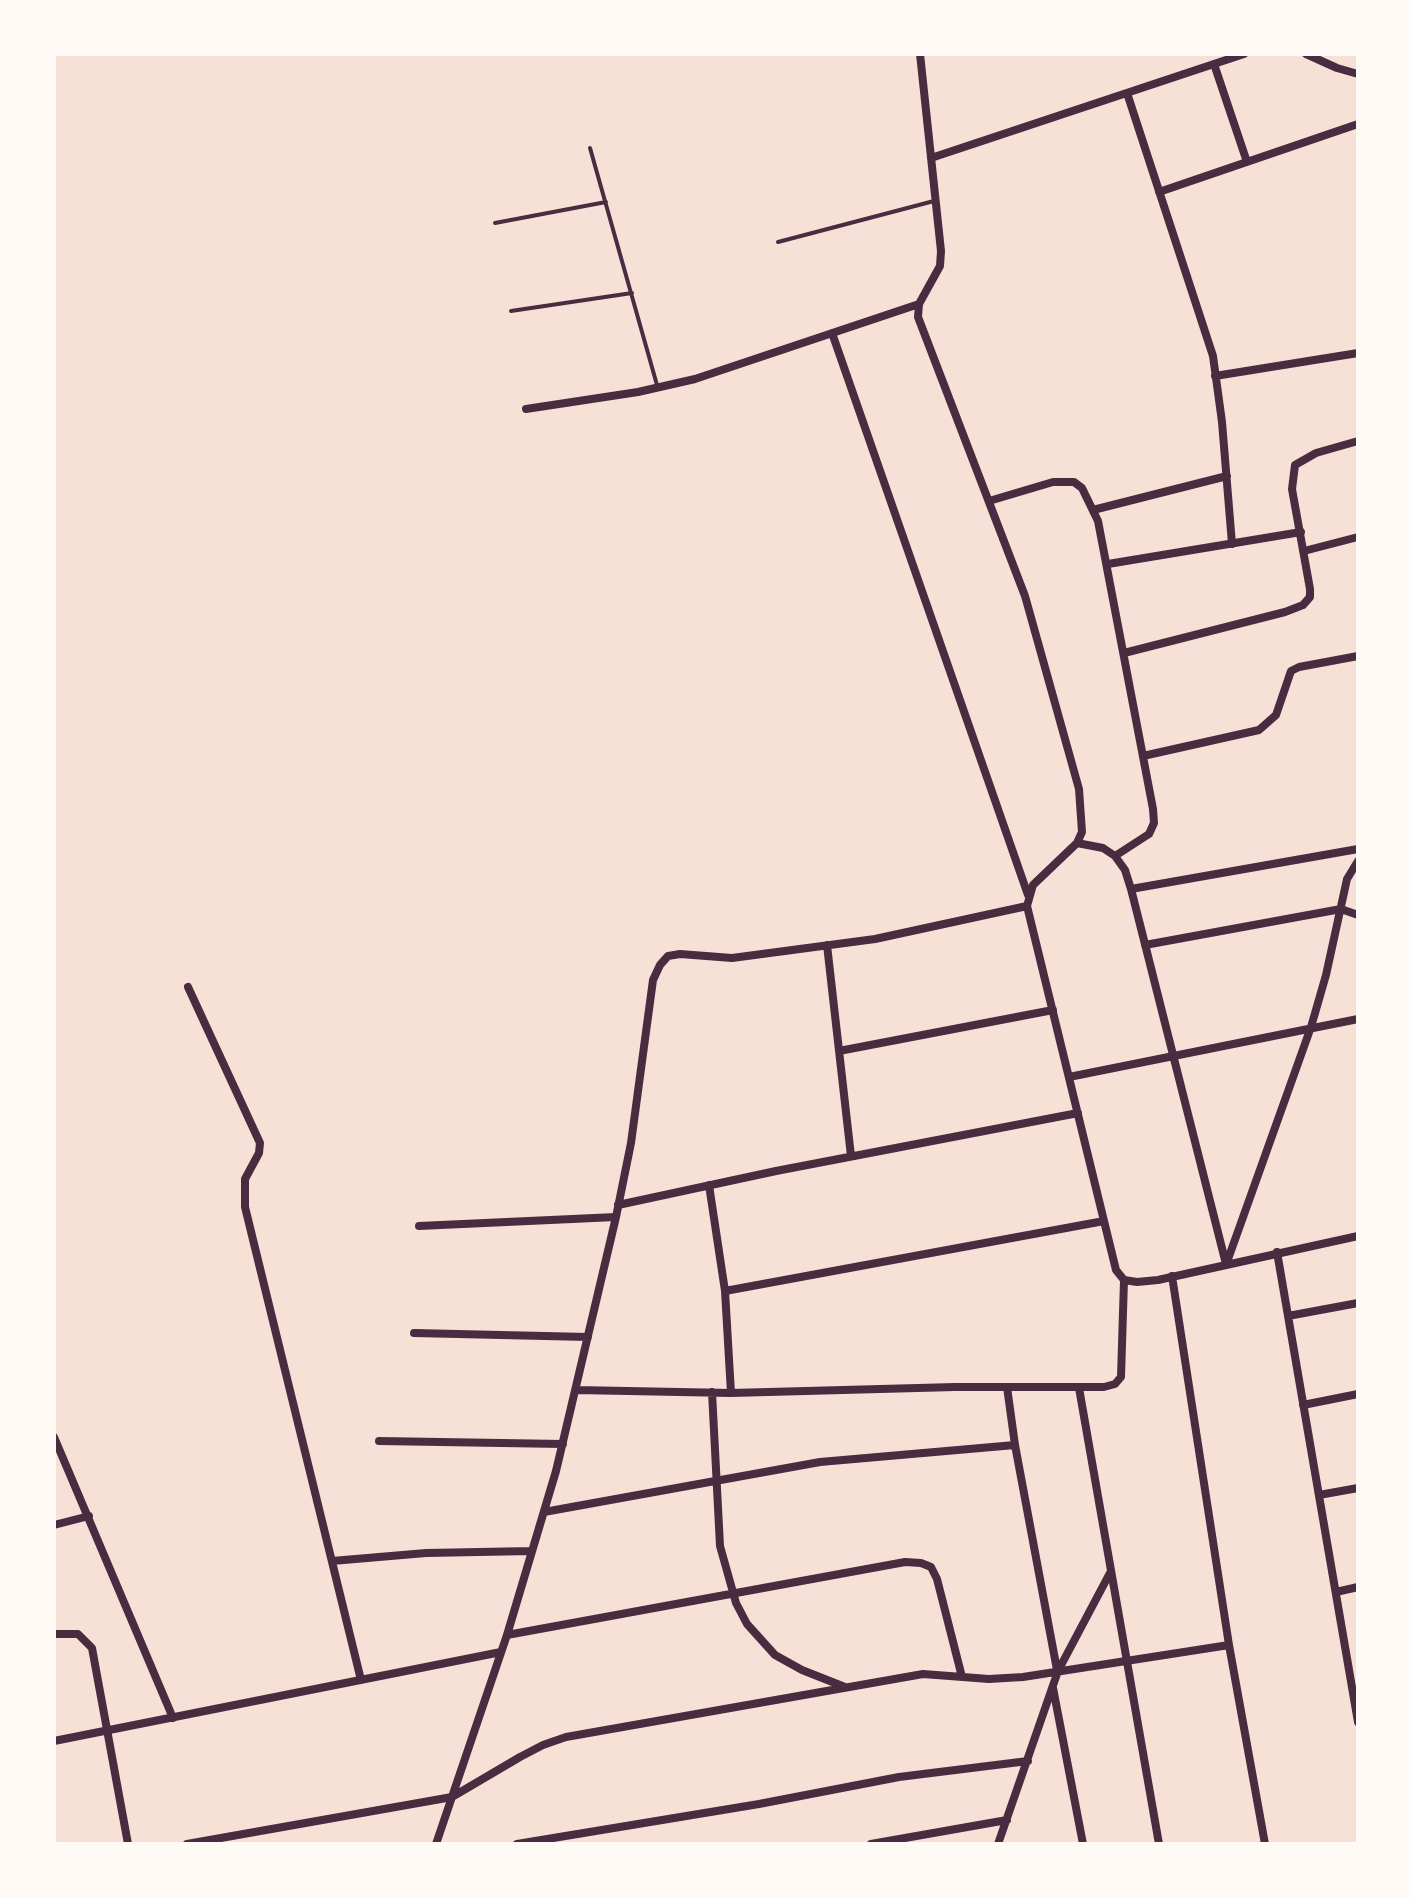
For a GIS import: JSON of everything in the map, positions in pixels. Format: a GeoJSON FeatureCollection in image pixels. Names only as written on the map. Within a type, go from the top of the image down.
{"type":"FeatureCollection","features":[{"type":"Feature","properties":{"kind":"street"},"geometry":{"type":"LineString","coordinates":[[576,1390],[731,1393],[1079,1388],[1104,1387],[1115,1384],[1121,1377],[1124,1280],[1116,1270],[1027,906],[1033,885],[1077,843],[1082,832],[1079,789],[1025,596],[918,317],[919,304],[940,266],[921,54]]}},
{"type":"Feature","properties":{"kind":"street"},"geometry":{"type":"LineString","coordinates":[[931,158],[1244,54]]}},
{"type":"Feature","properties":{"kind":"street"},"geometry":{"type":"LineString","coordinates":[[1306,54],[1358,74]]}},
{"type":"Feature","properties":{"kind":"street"},"geometry":{"type":"LineString","coordinates":[[1214,64],[1247,162]]}},
{"type":"Feature","properties":{"kind":"street"},"geometry":{"type":"LineString","coordinates":[[1127,93],[1206,333],[1215,376],[1232,544]]}},
{"type":"Feature","properties":{"kind":"street"},"geometry":{"type":"LineString","coordinates":[[1159,192],[1358,124]]}},
{"type":"Feature","properties":{"kind":"street"},"geometry":{"type":"LineString","coordinates":[[526,409],[695,379],[919,304]]}},
{"type":"Feature","properties":{"kind":"street"},"geometry":{"type":"LineString","coordinates":[[832,333],[1028,895]]}},
{"type":"Feature","properties":{"kind":"street"},"geometry":{"type":"LineString","coordinates":[[1215,376],[1358,353]]}},
{"type":"Feature","properties":{"kind":"street"},"geometry":{"type":"LineString","coordinates":[[1124,653],[1296,609],[1310,597],[1292,489],[1295,465],[1316,453],[1358,441]]}},
{"type":"Feature","properties":{"kind":"street"},"geometry":{"type":"LineString","coordinates":[[1093,510],[1227,476]]}},
{"type":"Feature","properties":{"kind":"street"},"geometry":{"type":"LineString","coordinates":[[989,501],[1065,481],[1074,482],[1082,488],[1103,536],[1154,823],[1141,841],[1115,856]]}},
{"type":"Feature","properties":{"kind":"street"},"geometry":{"type":"LineString","coordinates":[[1108,564],[1301,532]]}},
{"type":"Feature","properties":{"kind":"street"},"geometry":{"type":"LineString","coordinates":[[1304,551],[1358,537]]}},
{"type":"Feature","properties":{"kind":"street"},"geometry":{"type":"LineString","coordinates":[[1143,756],[1259,730],[1276,715],[1291,671],[1358,656]]}},
{"type":"Feature","properties":{"kind":"street"},"geometry":{"type":"LineString","coordinates":[[1077,843],[1103,848],[1115,856],[1125,870],[1226,1264]]}},
{"type":"Feature","properties":{"kind":"street"},"geometry":{"type":"LineString","coordinates":[[1131,889],[1358,849]]}},
{"type":"Feature","properties":{"kind":"street"},"geometry":{"type":"LineString","coordinates":[[1226,1264],[1311,1027],[1347,879],[1358,861]]}},
{"type":"Feature","properties":{"kind":"street"},"geometry":{"type":"LineString","coordinates":[[436,1844],[507,1635],[563,1444],[631,1143],[653,980],[660,965],[668,956],[680,954],[732,958],[875,939],[1027,906]]}},
{"type":"Feature","properties":{"kind":"street"},"geometry":{"type":"LineString","coordinates":[[1145,945],[1341,909],[1358,915]]}},
{"type":"Feature","properties":{"kind":"street"},"geometry":{"type":"LineString","coordinates":[[827,945],[851,1156]]}},
{"type":"Feature","properties":{"kind":"street"},"geometry":{"type":"LineString","coordinates":[[188,987],[260,1143],[259,1153],[245,1179],[245,1207],[361,1680]]}},
{"type":"Feature","properties":{"kind":"street"},"geometry":{"type":"LineString","coordinates":[[839,1051],[1053,1010]]}},
{"type":"Feature","properties":{"kind":"street"},"geometry":{"type":"LineString","coordinates":[[1069,1077],[1358,1019]]}},
{"type":"Feature","properties":{"kind":"street"},"geometry":{"type":"LineString","coordinates":[[618,1205],[1078,1113]]}},
{"type":"Feature","properties":{"kind":"street"},"geometry":{"type":"LineString","coordinates":[[709,1185],[725,1291],[731,1393]]}},
{"type":"Feature","properties":{"kind":"street"},"geometry":{"type":"LineString","coordinates":[[419,1226],[616,1217]]}},
{"type":"Feature","properties":{"kind":"street"},"geometry":{"type":"LineString","coordinates":[[725,1291],[1104,1221]]}},
{"type":"Feature","properties":{"kind":"street"},"geometry":{"type":"LineString","coordinates":[[1124,1280],[1137,1282],[1172,1276],[1358,1236]]}},
{"type":"Feature","properties":{"kind":"street"},"geometry":{"type":"LineString","coordinates":[[1277,1252],[1354,1680],[1358,1722]]}},
{"type":"Feature","properties":{"kind":"street"},"geometry":{"type":"LineString","coordinates":[[1172,1276],[1229,1645],[1265,1844]]}},
{"type":"Feature","properties":{"kind":"street"},"geometry":{"type":"LineString","coordinates":[[1288,1316],[1358,1303]]}},
{"type":"Feature","properties":{"kind":"street"},"geometry":{"type":"LineString","coordinates":[[414,1333],[588,1337]]}},
{"type":"Feature","properties":{"kind":"street"},"geometry":{"type":"LineString","coordinates":[[1007,1387],[1058,1671]]}},
{"type":"Feature","properties":{"kind":"street"},"geometry":{"type":"LineString","coordinates":[[1079,1388],[1159,1844]]}},
{"type":"Feature","properties":{"kind":"street"},"geometry":{"type":"LineString","coordinates":[[712,1392],[720,1546],[736,1603],[747,1624],[775,1655],[802,1670],[846,1687]]}},
{"type":"Feature","properties":{"kind":"street"},"geometry":{"type":"LineString","coordinates":[[1303,1405],[1358,1394]]}},
{"type":"Feature","properties":{"kind":"street"},"geometry":{"type":"LineString","coordinates":[[54,1437],[173,1718]]}},
{"type":"Feature","properties":{"kind":"street"},"geometry":{"type":"LineString","coordinates":[[379,1441],[563,1444]]}},
{"type":"Feature","properties":{"kind":"street"},"geometry":{"type":"LineString","coordinates":[[544,1512],[820,1462],[1015,1445]]}},
{"type":"Feature","properties":{"kind":"street"},"geometry":{"type":"LineString","coordinates":[[1319,1495],[1358,1488]]}},
{"type":"Feature","properties":{"kind":"street"},"geometry":{"type":"LineString","coordinates":[[54,1525],[89,1516]]}},
{"type":"Feature","properties":{"kind":"street"},"geometry":{"type":"LineString","coordinates":[[332,1561],[426,1553],[532,1551]]}},
{"type":"Feature","properties":{"kind":"street"},"geometry":{"type":"LineString","coordinates":[[507,1635],[905,1562],[921,1563],[931,1567],[937,1579],[962,1677]]}},
{"type":"Feature","properties":{"kind":"street"},"geometry":{"type":"LineString","coordinates":[[998,1844],[1058,1671],[1111,1570]]}},
{"type":"Feature","properties":{"kind":"street"},"geometry":{"type":"LineString","coordinates":[[1336,1592],[1358,1587]]}},
{"type":"Feature","properties":{"kind":"street"},"geometry":{"type":"LineString","coordinates":[[54,1634],[78,1634],[92,1648],[128,1844]]}},
{"type":"Feature","properties":{"kind":"street"},"geometry":{"type":"LineString","coordinates":[[187,1844],[452,1797],[520,1757],[566,1737],[923,1674],[989,1679],[1229,1645]]}},
{"type":"Feature","properties":{"kind":"street"},"geometry":{"type":"LineString","coordinates":[[54,1741],[501,1652]]}},
{"type":"Feature","properties":{"kind":"street"},"geometry":{"type":"LineString","coordinates":[[1053,1687],[1083,1844]]}},
{"type":"Feature","properties":{"kind":"street"},"geometry":{"type":"LineString","coordinates":[[517,1844],[759,1804],[899,1777],[1028,1761]]}},
{"type":"Feature","properties":{"kind":"street"},"geometry":{"type":"LineString","coordinates":[[871,1844],[1007,1820]]}},
{"type":"Feature","properties":{"kind":"lane"},"geometry":{"type":"LineString","coordinates":[[590,148],[658,388]]}},
{"type":"Feature","properties":{"kind":"lane"},"geometry":{"type":"LineString","coordinates":[[778,242],[936,201]]}},
{"type":"Feature","properties":{"kind":"lane"},"geometry":{"type":"LineString","coordinates":[[495,223],[606,202]]}},
{"type":"Feature","properties":{"kind":"lane"},"geometry":{"type":"LineString","coordinates":[[511,311],[632,293]]}}]}
